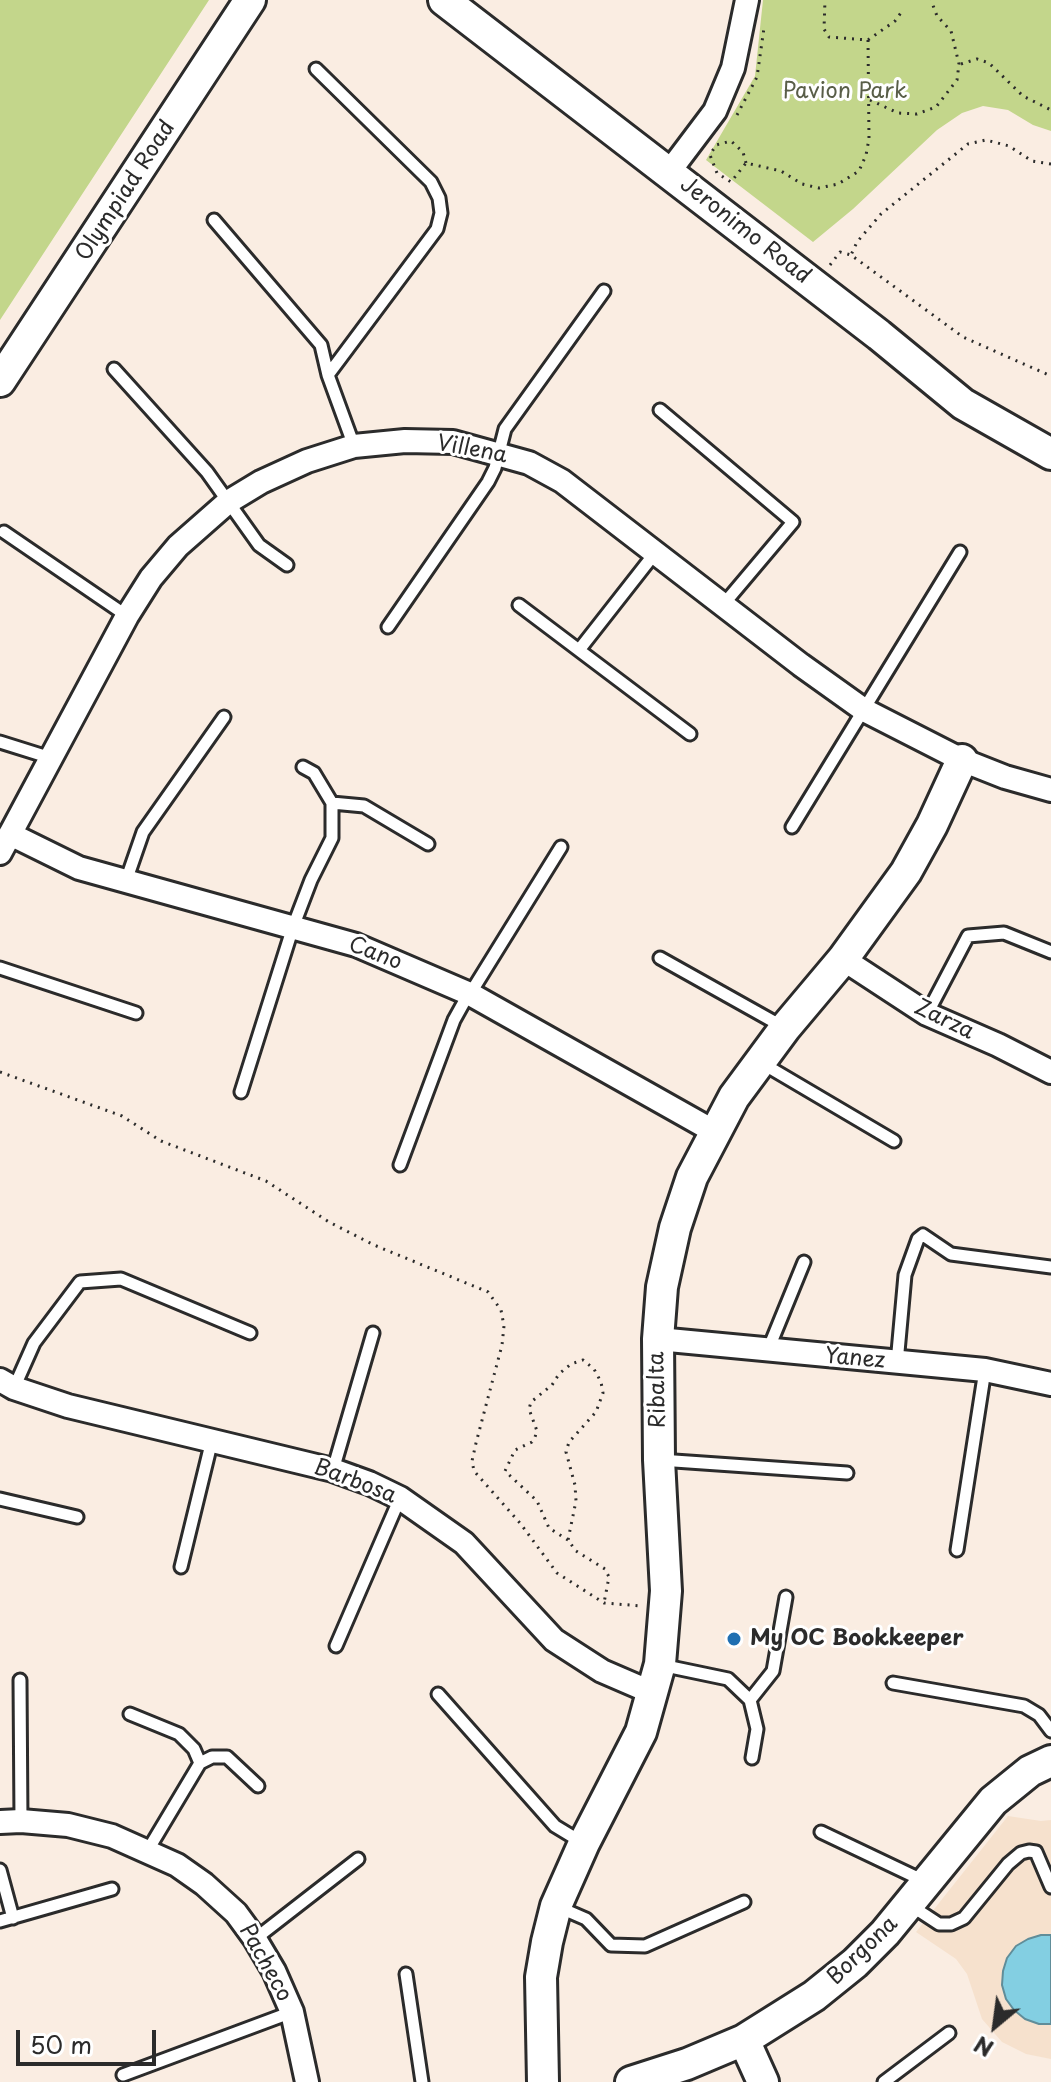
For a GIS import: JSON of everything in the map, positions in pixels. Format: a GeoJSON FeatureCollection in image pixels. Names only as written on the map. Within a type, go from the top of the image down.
{"type":"FeatureCollection","features":[{"type":"Feature","properties":{"kind":"street","name":"Olympiad Road"},"geometry":{"type":"LineString","coordinates":[[0,381],[250,0]]}},
{"type":"Feature","properties":{"kind":"street","name":"Jeronimo Road"},"geometry":{"type":"LineString","coordinates":[[444,0],[815,285],[963,404],[1051,454]]}},
{"type":"Feature","properties":{"kind":"street"},"geometry":{"type":"LineString","coordinates":[[669,172],[715,111],[733,68],[747,0]]}},
{"type":"Feature","properties":{"kind":"street","name":"Villena"},"geometry":{"type":"LineString","coordinates":[[5,843],[127,616],[151,578],[178,546],[228,502],[295,466],[354,446],[405,441],[453,442],[529,463],[562,481],[864,710],[962,760],[1051,790]]}},
{"type":"Feature","properties":{"kind":"street","name":"Ribalta"},"geometry":{"type":"LineString","coordinates":[[543,2082],[541,1977],[556,1906],[584,1843],[641,1732],[657,1679],[666,1608],[659,1460],[658,1339],[662,1287],[675,1228],[692,1177],[734,1097],[785,1028],[843,959],[906,872],[962,760]]}},
{"type":"Feature","properties":{"kind":"street","name":"Cano"},"geometry":{"type":"LineString","coordinates":[[5,843],[79,868],[356,945],[469,994],[715,1132]]}},
{"type":"Feature","properties":{"kind":"street","name":"Zarza"},"geometry":{"type":"LineString","coordinates":[[843,959],[927,1014],[1051,1072]]}},
{"type":"Feature","properties":{"kind":"street","name":"Yanez"},"geometry":{"type":"LineString","coordinates":[[658,1339],[985,1370],[1051,1384]]}},
{"type":"Feature","properties":{"kind":"street","name":"Barbosa"},"geometry":{"type":"LineString","coordinates":[[7,1384],[68,1406],[333,1470],[400,1498],[464,1543],[554,1640],[602,1671],[657,1679]]}},
{"type":"Feature","properties":{"kind":"street","name":"Borgona"},"geometry":{"type":"LineString","coordinates":[[631,2082],[687,2064],[744,2040],[825,1988],[855,1963],[919,1894],[993,1801],[1030,1771],[1051,1761]]}},
{"type":"Feature","properties":{"kind":"street","name":"Pacheco"},"geometry":{"type":"LineString","coordinates":[[11,1821],[68,1825],[112,1836],[177,1865],[204,1884],[236,1913],[274,1971],[292,2012],[307,2082]]}},
{"type":"Feature","properties":{"kind":"street"},"geometry":{"type":"LineString","coordinates":[[744,2040],[763,2082]]}},
{"type":"Feature","properties":{"kind":"lane"},"geometry":{"type":"LineString","coordinates":[[316,69],[431,182],[439,198],[441,213],[437,229],[328,375]]}},
{"type":"Feature","properties":{"kind":"lane"},"geometry":{"type":"LineString","coordinates":[[214,220],[321,345],[328,375],[354,446]]}},
{"type":"Feature","properties":{"kind":"lane"},"geometry":{"type":"LineString","coordinates":[[388,627],[488,482],[505,429],[604,291]]}},
{"type":"Feature","properties":{"kind":"lane"},"geometry":{"type":"LineString","coordinates":[[114,369],[207,472],[259,545],[287,565]]}},
{"type":"Feature","properties":{"kind":"lane"},"geometry":{"type":"LineString","coordinates":[[660,410],[793,522],[723,605]]}},
{"type":"Feature","properties":{"kind":"lane"},"geometry":{"type":"LineString","coordinates":[[4,532],[127,616]]}},
{"type":"Feature","properties":{"kind":"lane"},"geometry":{"type":"LineString","coordinates":[[792,827],[960,552]]}},
{"type":"Feature","properties":{"kind":"lane"},"geometry":{"type":"LineString","coordinates":[[579,650],[655,553]]}},
{"type":"Feature","properties":{"kind":"lane"},"geometry":{"type":"LineString","coordinates":[[519,605],[690,734]]}},
{"type":"Feature","properties":{"kind":"lane"},"geometry":{"type":"LineString","coordinates":[[126,881],[143,832],[224,717]]}},
{"type":"Feature","properties":{"kind":"lane"},"geometry":{"type":"LineString","coordinates":[[0,742],[51,758]]}},
{"type":"Feature","properties":{"kind":"lane"},"geometry":{"type":"LineString","coordinates":[[241,1092],[293,927],[332,838],[332,803],[314,773],[303,767]]}},
{"type":"Feature","properties":{"kind":"lane"},"geometry":{"type":"LineString","coordinates":[[332,803],[364,806],[428,844]]}},
{"type":"Feature","properties":{"kind":"lane"},"geometry":{"type":"LineString","coordinates":[[400,1165],[454,1020],[561,847]]}},
{"type":"Feature","properties":{"kind":"lane"},"geometry":{"type":"LineString","coordinates":[[927,1014],[968,936],[1004,933],[1051,952]]}},
{"type":"Feature","properties":{"kind":"lane"},"geometry":{"type":"LineString","coordinates":[[660,958],[785,1028]]}},
{"type":"Feature","properties":{"kind":"lane"},"geometry":{"type":"LineString","coordinates":[[0,968],[136,1013]]}},
{"type":"Feature","properties":{"kind":"lane"},"geometry":{"type":"LineString","coordinates":[[760,1062],[894,1141]]}},
{"type":"Feature","properties":{"kind":"lane"},"geometry":{"type":"LineString","coordinates":[[897,1363],[905,1275],[918,1239],[923,1235],[951,1254],[1051,1267]]}},
{"type":"Feature","properties":{"kind":"lane"},"geometry":{"type":"LineString","coordinates":[[767,1350],[804,1262]]}},
{"type":"Feature","properties":{"kind":"lane"},"geometry":{"type":"LineString","coordinates":[[7,1384],[80,1282],[121,1279],[250,1333]]}},
{"type":"Feature","properties":{"kind":"lane"},"geometry":{"type":"LineString","coordinates":[[333,1470],[373,1333]]}},
{"type":"Feature","properties":{"kind":"lane"},"geometry":{"type":"LineString","coordinates":[[957,1550],[985,1370]]}},
{"type":"Feature","properties":{"kind":"lane"},"geometry":{"type":"LineString","coordinates":[[181,1567],[212,1440]]}},
{"type":"Feature","properties":{"kind":"lane"},"geometry":{"type":"LineString","coordinates":[[659,1460],[847,1473]]}},
{"type":"Feature","properties":{"kind":"lane"},"geometry":{"type":"LineString","coordinates":[[336,1646],[400,1498]]}},
{"type":"Feature","properties":{"kind":"lane"},"geometry":{"type":"LineString","coordinates":[[0,1499],[77,1517]]}},
{"type":"Feature","properties":{"kind":"lane"},"geometry":{"type":"LineString","coordinates":[[750,1700],[773,1671],[786,1597]]}},
{"type":"Feature","properties":{"kind":"lane"},"geometry":{"type":"LineString","coordinates":[[657,1679],[728,1679],[750,1700],[757,1729],[752,1758]]}},
{"type":"Feature","properties":{"kind":"lane"},"geometry":{"type":"LineString","coordinates":[[11,1821],[20,1680]]}},
{"type":"Feature","properties":{"kind":"lane"},"geometry":{"type":"LineString","coordinates":[[893,1683],[1024,1706],[1039,1715],[1051,1731]]}},
{"type":"Feature","properties":{"kind":"lane"},"geometry":{"type":"LineString","coordinates":[[438,1694],[555,1826],[584,1843]]}},
{"type":"Feature","properties":{"kind":"lane"},"geometry":{"type":"LineString","coordinates":[[130,1714],[179,1734],[194,1749],[200,1763]]}},
{"type":"Feature","properties":{"kind":"lane"},"geometry":{"type":"LineString","coordinates":[[148,1850],[200,1763],[212,1757],[227,1757],[258,1786]]}},
{"type":"Feature","properties":{"kind":"lane"},"geometry":{"type":"LineString","coordinates":[[821,1832],[919,1894],[939,1924],[951,1924],[964,1918],[1008,1864],[1021,1853],[1036,1852],[1051,1887]]}},
{"type":"Feature","properties":{"kind":"lane"},"geometry":{"type":"LineString","coordinates":[[255,1939],[358,1859]]}},
{"type":"Feature","properties":{"kind":"lane"},"geometry":{"type":"LineString","coordinates":[[0,1870],[13,1918]]}},
{"type":"Feature","properties":{"kind":"lane"},"geometry":{"type":"LineString","coordinates":[[0,1921],[112,1889]]}},
{"type":"Feature","properties":{"kind":"lane"},"geometry":{"type":"LineString","coordinates":[[556,1906],[586,1919],[611,1945],[645,1946],[744,1902]]}},
{"type":"Feature","properties":{"kind":"lane"},"geometry":{"type":"LineString","coordinates":[[406,1974],[422,2082]]}},
{"type":"Feature","properties":{"kind":"lane"},"geometry":{"type":"LineString","coordinates":[[123,2075],[292,2012]]}},
{"type":"Feature","properties":{"kind":"lane"},"geometry":{"type":"LineString","coordinates":[[884,2082],[949,2033]]}},
{"type":"Feature","properties":{"kind":"path"},"geometry":{"type":"LineString","coordinates":[[825,0],[824,29],[829,37],[868,40],[883,31],[903,10]]}},
{"type":"Feature","properties":{"kind":"path"},"geometry":{"type":"LineString","coordinates":[[868,99],[898,113],[917,114],[936,107],[957,80],[959,64],[951,31],[937,16],[931,0]]}},
{"type":"Feature","properties":{"kind":"path"},"geometry":{"type":"LineString","coordinates":[[746,163],[781,171],[802,184],[819,188],[838,184],[859,171],[869,139],[868,40]]}},
{"type":"Feature","properties":{"kind":"path"},"geometry":{"type":"LineString","coordinates":[[959,64],[977,59],[989,63],[1023,96],[1051,110]]}},
{"type":"Feature","properties":{"kind":"path"},"geometry":{"type":"LineString","coordinates":[[851,255],[857,242],[881,214],[968,144],[986,140],[1009,146],[1032,161],[1051,164]]}},
{"type":"Feature","properties":{"kind":"path"},"geometry":{"type":"LineString","coordinates":[[731,141],[743,152],[746,163],[731,182],[717,173],[710,155],[716,145],[731,141]]}},
{"type":"Feature","properties":{"kind":"path"},"geometry":{"type":"LineString","coordinates":[[815,285],[840,252],[851,255],[963,337],[1051,376]]}},
{"type":"Feature","properties":{"kind":"path"},"geometry":{"type":"LineString","coordinates":[[0,1072],[122,1116],[161,1141],[266,1181],[329,1222],[374,1245],[488,1292],[501,1310],[504,1326],[502,1345],[472,1461],[474,1471],[520,1523],[557,1573],[604,1603],[666,1608]]}},
{"type":"Feature","properties":{"kind":"path"},"geometry":{"type":"LineString","coordinates":[[568,1540],[576,1501],[566,1452],[569,1442],[596,1412],[603,1393],[594,1369],[583,1360],[571,1364],[531,1402],[529,1409],[537,1431],[535,1437],[532,1442],[515,1450],[505,1471],[537,1501],[549,1528],[568,1540],[576,1551],[605,1569],[609,1577],[604,1603]]}},
{"type":"Feature","properties":{"kind":"shaded area"},"geometry":{"type":"Polygon","coordinates":[[[1008,1816],[1051,1820],[1051,2059],[1026,2054],[1002,2042],[982,2019],[967,1974],[956,1959],[916,1932],[1008,1816]]]}},
{"type":"Feature","properties":{"kind":"green space"},"geometry":{"type":"Polygon","coordinates":[[[0,0],[209,0],[0,320],[0,0]]]}},
{"type":"Feature","properties":{"kind":"green space","name":"Pavion Park"},"geometry":{"type":"Polygon","coordinates":[[[763,0],[1051,0],[1051,131],[1033,125],[1008,110],[983,106],[962,113],[937,130],[813,242],[706,160],[755,76],[763,0]]]}},
{"type":"Feature","properties":{"kind":"water"},"geometry":{"type":"Polygon","coordinates":[[[1041,1935],[1051,1935],[1051,2024],[1025,2019],[1006,1999],[1002,1985],[1007,1958],[1016,1946],[1041,1935]]]}},
{"type":"Feature","properties":{"kind":"place","name":"My OC Bookkeeper"},"geometry":{"type":"Point","coordinates":[734,1639]}}]}
